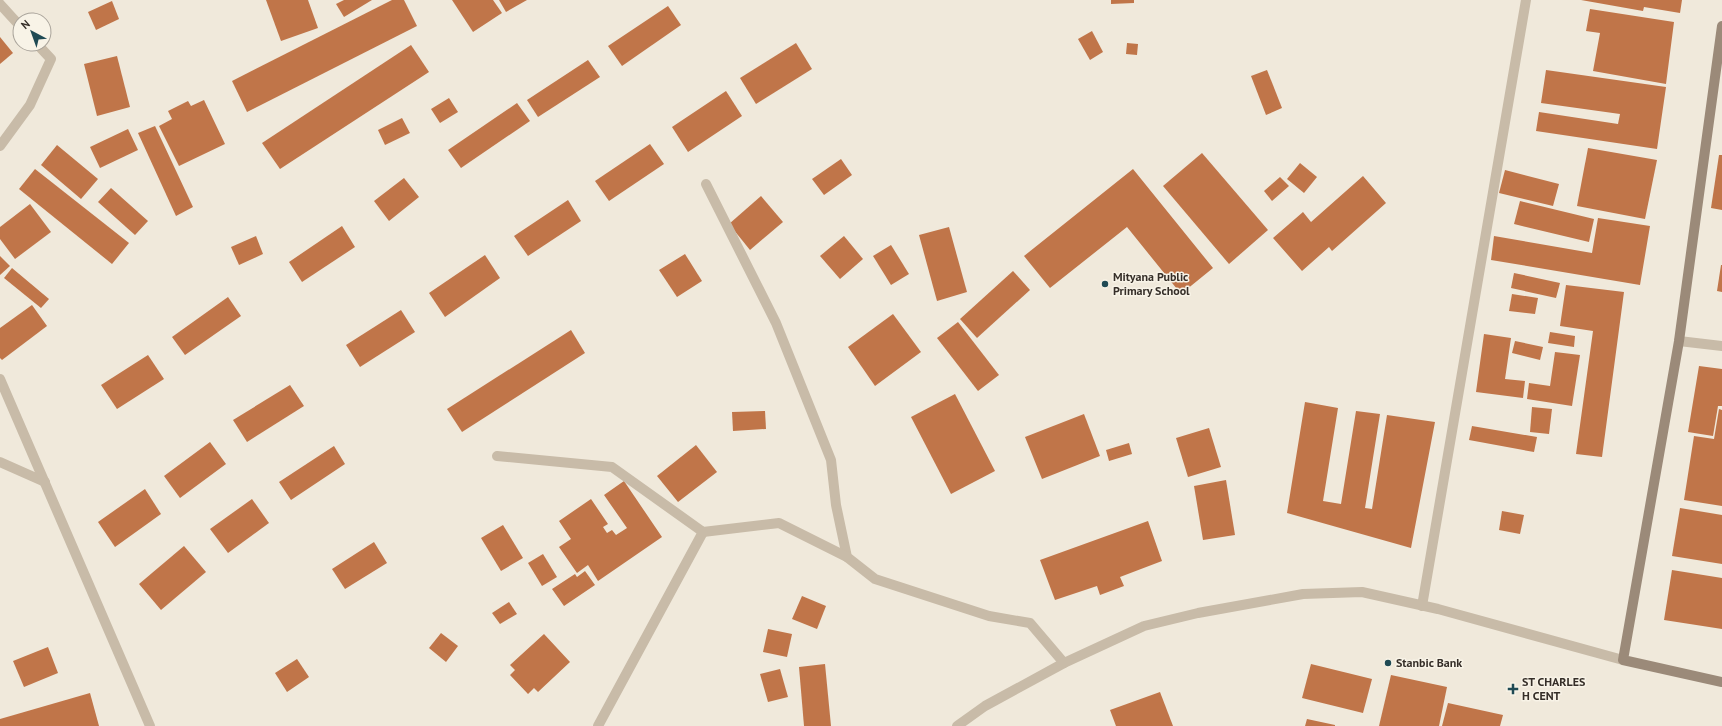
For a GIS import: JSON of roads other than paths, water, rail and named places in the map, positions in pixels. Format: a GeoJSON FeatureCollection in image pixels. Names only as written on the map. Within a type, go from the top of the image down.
{"type":"FeatureCollection","features":[{"type":"Feature","properties":{"kind":"main road"},"geometry":{"type":"LineString","coordinates":[[1722,26],[1679,341],[1623,660],[1722,682]]}},
{"type":"Feature","properties":{"kind":"street"},"geometry":{"type":"LineString","coordinates":[[1422,606],[1526,0]]}},
{"type":"Feature","properties":{"kind":"street"},"geometry":{"type":"LineString","coordinates":[[0,4],[12,17]]}},
{"type":"Feature","properties":{"kind":"street"},"geometry":{"type":"LineString","coordinates":[[0,146],[30,105],[51,59],[44,52]]}},
{"type":"Feature","properties":{"kind":"street"},"geometry":{"type":"LineString","coordinates":[[706,184],[776,323],[831,460],[836,506],[847,557]]}},
{"type":"Feature","properties":{"kind":"street"},"geometry":{"type":"LineString","coordinates":[[1679,341],[1722,346]]}},
{"type":"Feature","properties":{"kind":"street"},"geometry":{"type":"LineString","coordinates":[[0,379],[150,726]]}},
{"type":"Feature","properties":{"kind":"street"},"geometry":{"type":"LineString","coordinates":[[497,456],[612,466],[703,532],[779,523],[847,557],[875,579],[989,616],[1030,623],[1064,663]]}},
{"type":"Feature","properties":{"kind":"street"},"geometry":{"type":"LineString","coordinates":[[0,462],[45,482]]}},
{"type":"Feature","properties":{"kind":"street"},"geometry":{"type":"LineString","coordinates":[[598,726],[703,532]]}},
{"type":"Feature","properties":{"kind":"street"},"geometry":{"type":"LineString","coordinates":[[957,726],[986,706],[1064,663],[1144,626],[1198,613],[1303,594],[1362,592],[1422,606],[1623,660]]}},
{"type":"Feature","properties":{"kind":"place","name":"Mityana Public Primary School"},"geometry":{"type":"Point","coordinates":[1105,284]}},
{"type":"Feature","properties":{"kind":"place","name":"Stanbic Bank"},"geometry":{"type":"Point","coordinates":[1388,663]}},
{"type":"Feature","properties":{"kind":"place","name":"ST CHARLES H CENT"},"geometry":{"type":"Point","coordinates":[1513,689]}}]}
